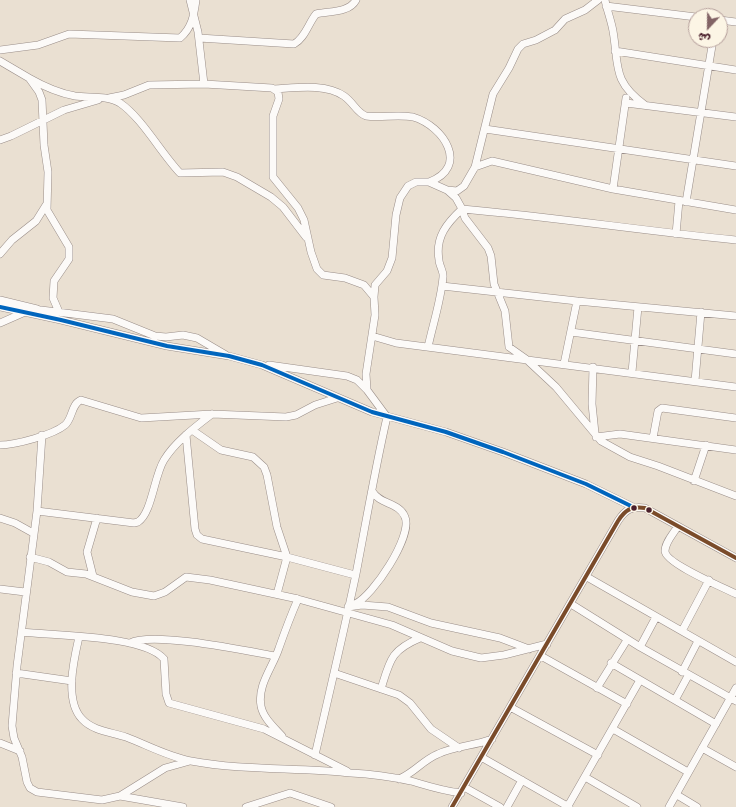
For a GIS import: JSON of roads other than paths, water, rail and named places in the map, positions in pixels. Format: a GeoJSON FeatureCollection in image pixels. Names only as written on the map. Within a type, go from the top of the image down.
{"type":"FeatureCollection","features":[{"type":"Feature","properties":{"kind":"street"},"geometry":{"type":"LineString","coordinates":[[190,0],[199,38],[204,84]]}},
{"type":"Feature","properties":{"kind":"street"},"geometry":{"type":"LineString","coordinates":[[0,50],[38,45],[69,34],[180,38],[188,29],[194,14],[196,0]]}},
{"type":"Feature","properties":{"kind":"street"},"geometry":{"type":"LineString","coordinates":[[199,38],[294,44],[302,40],[308,24],[316,14],[347,9],[354,6],[356,0]]}},
{"type":"Feature","properties":{"kind":"street"},"geometry":{"type":"LineString","coordinates":[[447,190],[457,191],[464,186],[475,167],[493,94],[509,68],[518,49],[523,44],[536,40],[555,30],[565,19],[585,10],[598,0]]}},
{"type":"Feature","properties":{"kind":"street"},"geometry":{"type":"LineString","coordinates":[[613,189],[626,103],[626,90],[620,76],[613,31],[606,3],[688,16]]}},
{"type":"Feature","properties":{"kind":"street"},"geometry":{"type":"LineString","coordinates":[[676,234],[682,202],[693,160],[712,48]]}},
{"type":"Feature","properties":{"kind":"street"},"geometry":{"type":"LineString","coordinates":[[615,51],[736,70]]}},
{"type":"Feature","properties":{"kind":"street"},"geometry":{"type":"LineString","coordinates":[[0,61],[29,78],[58,91],[74,96],[108,99],[119,103],[126,109],[180,173],[223,172],[237,178],[270,196],[283,206],[309,243]]}},
{"type":"Feature","properties":{"kind":"street"},"geometry":{"type":"LineString","coordinates":[[29,78],[39,92],[42,100],[44,145],[48,172],[46,206],[49,216],[69,248],[69,259],[54,281],[54,298],[59,312]]}},
{"type":"Feature","properties":{"kind":"street"},"geometry":{"type":"LineString","coordinates":[[0,140],[84,104],[124,95],[149,85],[204,84],[273,89],[316,88],[334,91],[343,95],[360,114],[366,116],[414,117],[428,125],[441,134],[450,153],[450,160],[446,172],[440,178],[429,182],[416,182],[408,186],[400,198],[396,215],[392,258],[387,271],[375,285],[375,315],[366,374],[367,390]]}},
{"type":"Feature","properties":{"kind":"street"},"geometry":{"type":"LineString","coordinates":[[273,89],[278,92],[279,99],[273,116],[273,176],[298,208],[304,220],[317,269],[323,275],[345,278],[364,285],[374,297]]}},
{"type":"Feature","properties":{"kind":"street"},"geometry":{"type":"LineString","coordinates":[[626,90],[645,105]]}},
{"type":"Feature","properties":{"kind":"street"},"geometry":{"type":"LineString","coordinates":[[626,103],[736,117]]}},
{"type":"Feature","properties":{"kind":"street"},"geometry":{"type":"LineString","coordinates":[[485,130],[736,166]]}},
{"type":"Feature","properties":{"kind":"street"},"geometry":{"type":"LineString","coordinates":[[475,167],[492,161],[613,189],[682,202],[736,210]]}},
{"type":"Feature","properties":{"kind":"street"},"geometry":{"type":"LineString","coordinates":[[429,182],[447,190],[456,198],[465,218],[488,248],[491,256],[492,276],[505,311],[509,347],[526,359],[556,387],[596,436],[630,457],[658,466],[736,496]]}},
{"type":"Feature","properties":{"kind":"street"},"geometry":{"type":"LineString","coordinates":[[0,254],[12,240],[36,221],[46,206]]}},
{"type":"Feature","properties":{"kind":"street"},"geometry":{"type":"LineString","coordinates":[[462,209],[553,217],[676,234],[736,240]]}},
{"type":"Feature","properties":{"kind":"street"},"geometry":{"type":"LineString","coordinates":[[428,347],[444,275],[439,260],[438,245],[442,232],[449,222],[462,209]]}},
{"type":"Feature","properties":{"kind":"street"},"geometry":{"type":"LineString","coordinates":[[442,286],[577,301],[736,316]]}},
{"type":"Feature","properties":{"kind":"street"},"geometry":{"type":"LineString","coordinates":[[0,300],[41,310],[113,319],[155,336],[183,336],[197,338],[229,356]]}},
{"type":"Feature","properties":{"kind":"street"},"geometry":{"type":"LineString","coordinates":[[564,364],[577,301]]}},
{"type":"Feature","properties":{"kind":"street"},"geometry":{"type":"LineString","coordinates":[[0,307],[167,346],[229,356],[262,366],[337,398],[387,417],[408,420],[503,452],[586,484],[633,507],[645,508],[736,558]]}},
{"type":"Feature","properties":{"kind":"street"},"geometry":{"type":"LineString","coordinates":[[632,372],[636,342],[638,307]]}},
{"type":"Feature","properties":{"kind":"street"},"geometry":{"type":"LineString","coordinates":[[0,323],[25,312],[41,310]]}},
{"type":"Feature","properties":{"kind":"street"},"geometry":{"type":"LineString","coordinates":[[695,381],[701,312]]}},
{"type":"Feature","properties":{"kind":"street"},"geometry":{"type":"LineString","coordinates":[[571,332],[636,342],[736,354]]}},
{"type":"Feature","properties":{"kind":"street"},"geometry":{"type":"LineString","coordinates":[[372,336],[396,343],[632,372],[736,387]]}},
{"type":"Feature","properties":{"kind":"street"},"geometry":{"type":"LineString","coordinates":[[262,366],[292,367],[347,376],[357,380],[367,390],[387,417],[375,468],[372,491],[348,610],[315,755]]}},
{"type":"Feature","properties":{"kind":"street"},"geometry":{"type":"LineString","coordinates":[[593,367],[592,421],[596,436]]}},
{"type":"Feature","properties":{"kind":"street"},"geometry":{"type":"LineString","coordinates":[[0,445],[28,441],[65,425],[76,403],[82,400],[141,418],[212,414],[286,417],[296,415],[315,405],[337,398]]}},
{"type":"Feature","properties":{"kind":"street"},"geometry":{"type":"LineString","coordinates":[[653,438],[658,411],[662,408],[736,418]]}},
{"type":"Feature","properties":{"kind":"street"},"geometry":{"type":"LineString","coordinates":[[37,511],[134,523],[141,520],[147,508],[157,474],[164,460],[189,433],[212,414]]}},
{"type":"Feature","properties":{"kind":"street"},"geometry":{"type":"LineString","coordinates":[[189,433],[193,516],[197,534],[202,540],[287,557],[355,575]]}},
{"type":"Feature","properties":{"kind":"street"},"geometry":{"type":"LineString","coordinates":[[189,433],[222,450],[253,457],[260,462],[267,475],[277,527],[287,557],[277,594]]}},
{"type":"Feature","properties":{"kind":"street"},"geometry":{"type":"LineString","coordinates":[[596,436],[620,434],[736,450]]}},
{"type":"Feature","properties":{"kind":"street"},"geometry":{"type":"LineString","coordinates":[[42,435],[37,511],[25,592],[12,726],[14,738],[20,750],[27,782],[30,788],[37,792],[102,800],[120,796],[165,768],[190,761]]}},
{"type":"Feature","properties":{"kind":"street"},"geometry":{"type":"LineString","coordinates":[[694,481],[706,445]]}},
{"type":"Feature","properties":{"kind":"street"},"geometry":{"type":"LineString","coordinates":[[348,610],[370,592],[391,563],[400,544],[406,524],[405,518],[396,506],[376,498],[372,491]]}},
{"type":"Feature","properties":{"kind":"street"},"geometry":{"type":"LineString","coordinates":[[452,807],[622,515],[633,507]]}},
{"type":"Feature","properties":{"kind":"street"},"geometry":{"type":"LineString","coordinates":[[0,518],[15,523],[33,533]]}},
{"type":"Feature","properties":{"kind":"street"},"geometry":{"type":"LineString","coordinates":[[93,576],[87,552],[97,518]]}},
{"type":"Feature","properties":{"kind":"street"},"geometry":{"type":"LineString","coordinates":[[678,526],[668,542],[665,551],[667,556],[682,566],[736,594]]}},
{"type":"Feature","properties":{"kind":"street"},"geometry":{"type":"LineString","coordinates":[[30,558],[49,562],[67,572],[93,576],[132,592],[154,596],[165,592],[186,577],[210,580],[298,598],[336,610],[348,610],[375,605],[388,607],[430,622],[500,638],[529,649]]}},
{"type":"Feature","properties":{"kind":"street"},"geometry":{"type":"LineString","coordinates":[[587,577],[736,662]]}},
{"type":"Feature","properties":{"kind":"street"},"geometry":{"type":"LineString","coordinates":[[682,631],[708,580]]}},
{"type":"Feature","properties":{"kind":"street"},"geometry":{"type":"LineString","coordinates":[[0,589],[25,592]]}},
{"type":"Feature","properties":{"kind":"street"},"geometry":{"type":"LineString","coordinates":[[286,739],[272,726],[261,706],[261,695],[264,681],[298,598]]}},
{"type":"Feature","properties":{"kind":"street"},"geometry":{"type":"LineString","coordinates":[[571,604],[627,640],[688,676],[733,699]]}},
{"type":"Feature","properties":{"kind":"street"},"geometry":{"type":"LineString","coordinates":[[348,610],[392,626],[452,651],[481,658],[504,655],[548,644]]}},
{"type":"Feature","properties":{"kind":"street"},"geometry":{"type":"LineString","coordinates":[[640,647],[656,617]]}},
{"type":"Feature","properties":{"kind":"street"},"geometry":{"type":"LineString","coordinates":[[22,632],[130,643],[154,651],[164,660],[166,694],[169,703],[264,729],[351,772]]}},
{"type":"Feature","properties":{"kind":"street"},"geometry":{"type":"LineString","coordinates":[[79,637],[71,674],[77,711],[81,718],[87,723],[103,731],[124,736],[190,761],[252,768],[351,772],[399,779],[443,791],[462,790],[500,807]]}},
{"type":"Feature","properties":{"kind":"street"},"geometry":{"type":"LineString","coordinates":[[381,689],[388,665],[397,650],[402,646],[420,638]]}},
{"type":"Feature","properties":{"kind":"street"},"geometry":{"type":"LineString","coordinates":[[130,643],[142,639],[200,643],[275,656]]}},
{"type":"Feature","properties":{"kind":"street"},"geometry":{"type":"LineString","coordinates":[[597,688],[627,640]]}},
{"type":"Feature","properties":{"kind":"street"},"geometry":{"type":"LineString","coordinates":[[682,672],[698,641]]}},
{"type":"Feature","properties":{"kind":"street"},"geometry":{"type":"LineString","coordinates":[[541,656],[627,704]]}},
{"type":"Feature","properties":{"kind":"street"},"geometry":{"type":"LineString","coordinates":[[611,664],[716,724]]}},
{"type":"Feature","properties":{"kind":"street"},"geometry":{"type":"LineString","coordinates":[[16,673],[72,681]]}},
{"type":"Feature","properties":{"kind":"street"},"geometry":{"type":"LineString","coordinates":[[334,673],[399,695],[410,703],[431,729],[460,748]]}},
{"type":"Feature","properties":{"kind":"street"},"geometry":{"type":"LineString","coordinates":[[675,700],[688,676]]}},
{"type":"Feature","properties":{"kind":"street"},"geometry":{"type":"LineString","coordinates":[[481,757],[566,806],[598,755],[640,680]]}},
{"type":"Feature","properties":{"kind":"street"},"geometry":{"type":"LineString","coordinates":[[670,807],[688,772],[716,724],[733,699],[736,688]]}},
{"type":"Feature","properties":{"kind":"street"},"geometry":{"type":"LineString","coordinates":[[510,706],[598,755]]}},
{"type":"Feature","properties":{"kind":"street"},"geometry":{"type":"LineString","coordinates":[[613,729],[688,772]]}},
{"type":"Feature","properties":{"kind":"street"},"geometry":{"type":"LineString","coordinates":[[399,779],[408,775],[430,757],[445,751],[480,744],[492,739]]}},
{"type":"Feature","properties":{"kind":"street"},"geometry":{"type":"LineString","coordinates":[[0,743],[20,750]]}},
{"type":"Feature","properties":{"kind":"street"},"geometry":{"type":"LineString","coordinates":[[702,748],[736,767]]}},
{"type":"Feature","properties":{"kind":"street"},"geometry":{"type":"LineString","coordinates":[[585,777],[638,807]]}},
{"type":"Feature","properties":{"kind":"street"},"geometry":{"type":"LineString","coordinates":[[507,807],[522,780]]}},
{"type":"Feature","properties":{"kind":"street"},"geometry":{"type":"LineString","coordinates":[[246,807],[290,793],[331,807]]}},
{"type":"Feature","properties":{"kind":"street"},"geometry":{"type":"LineString","coordinates":[[676,795],[697,807]]}},
{"type":"Feature","properties":{"kind":"street"},"geometry":{"type":"LineString","coordinates":[[120,796],[183,807]]}}]}
